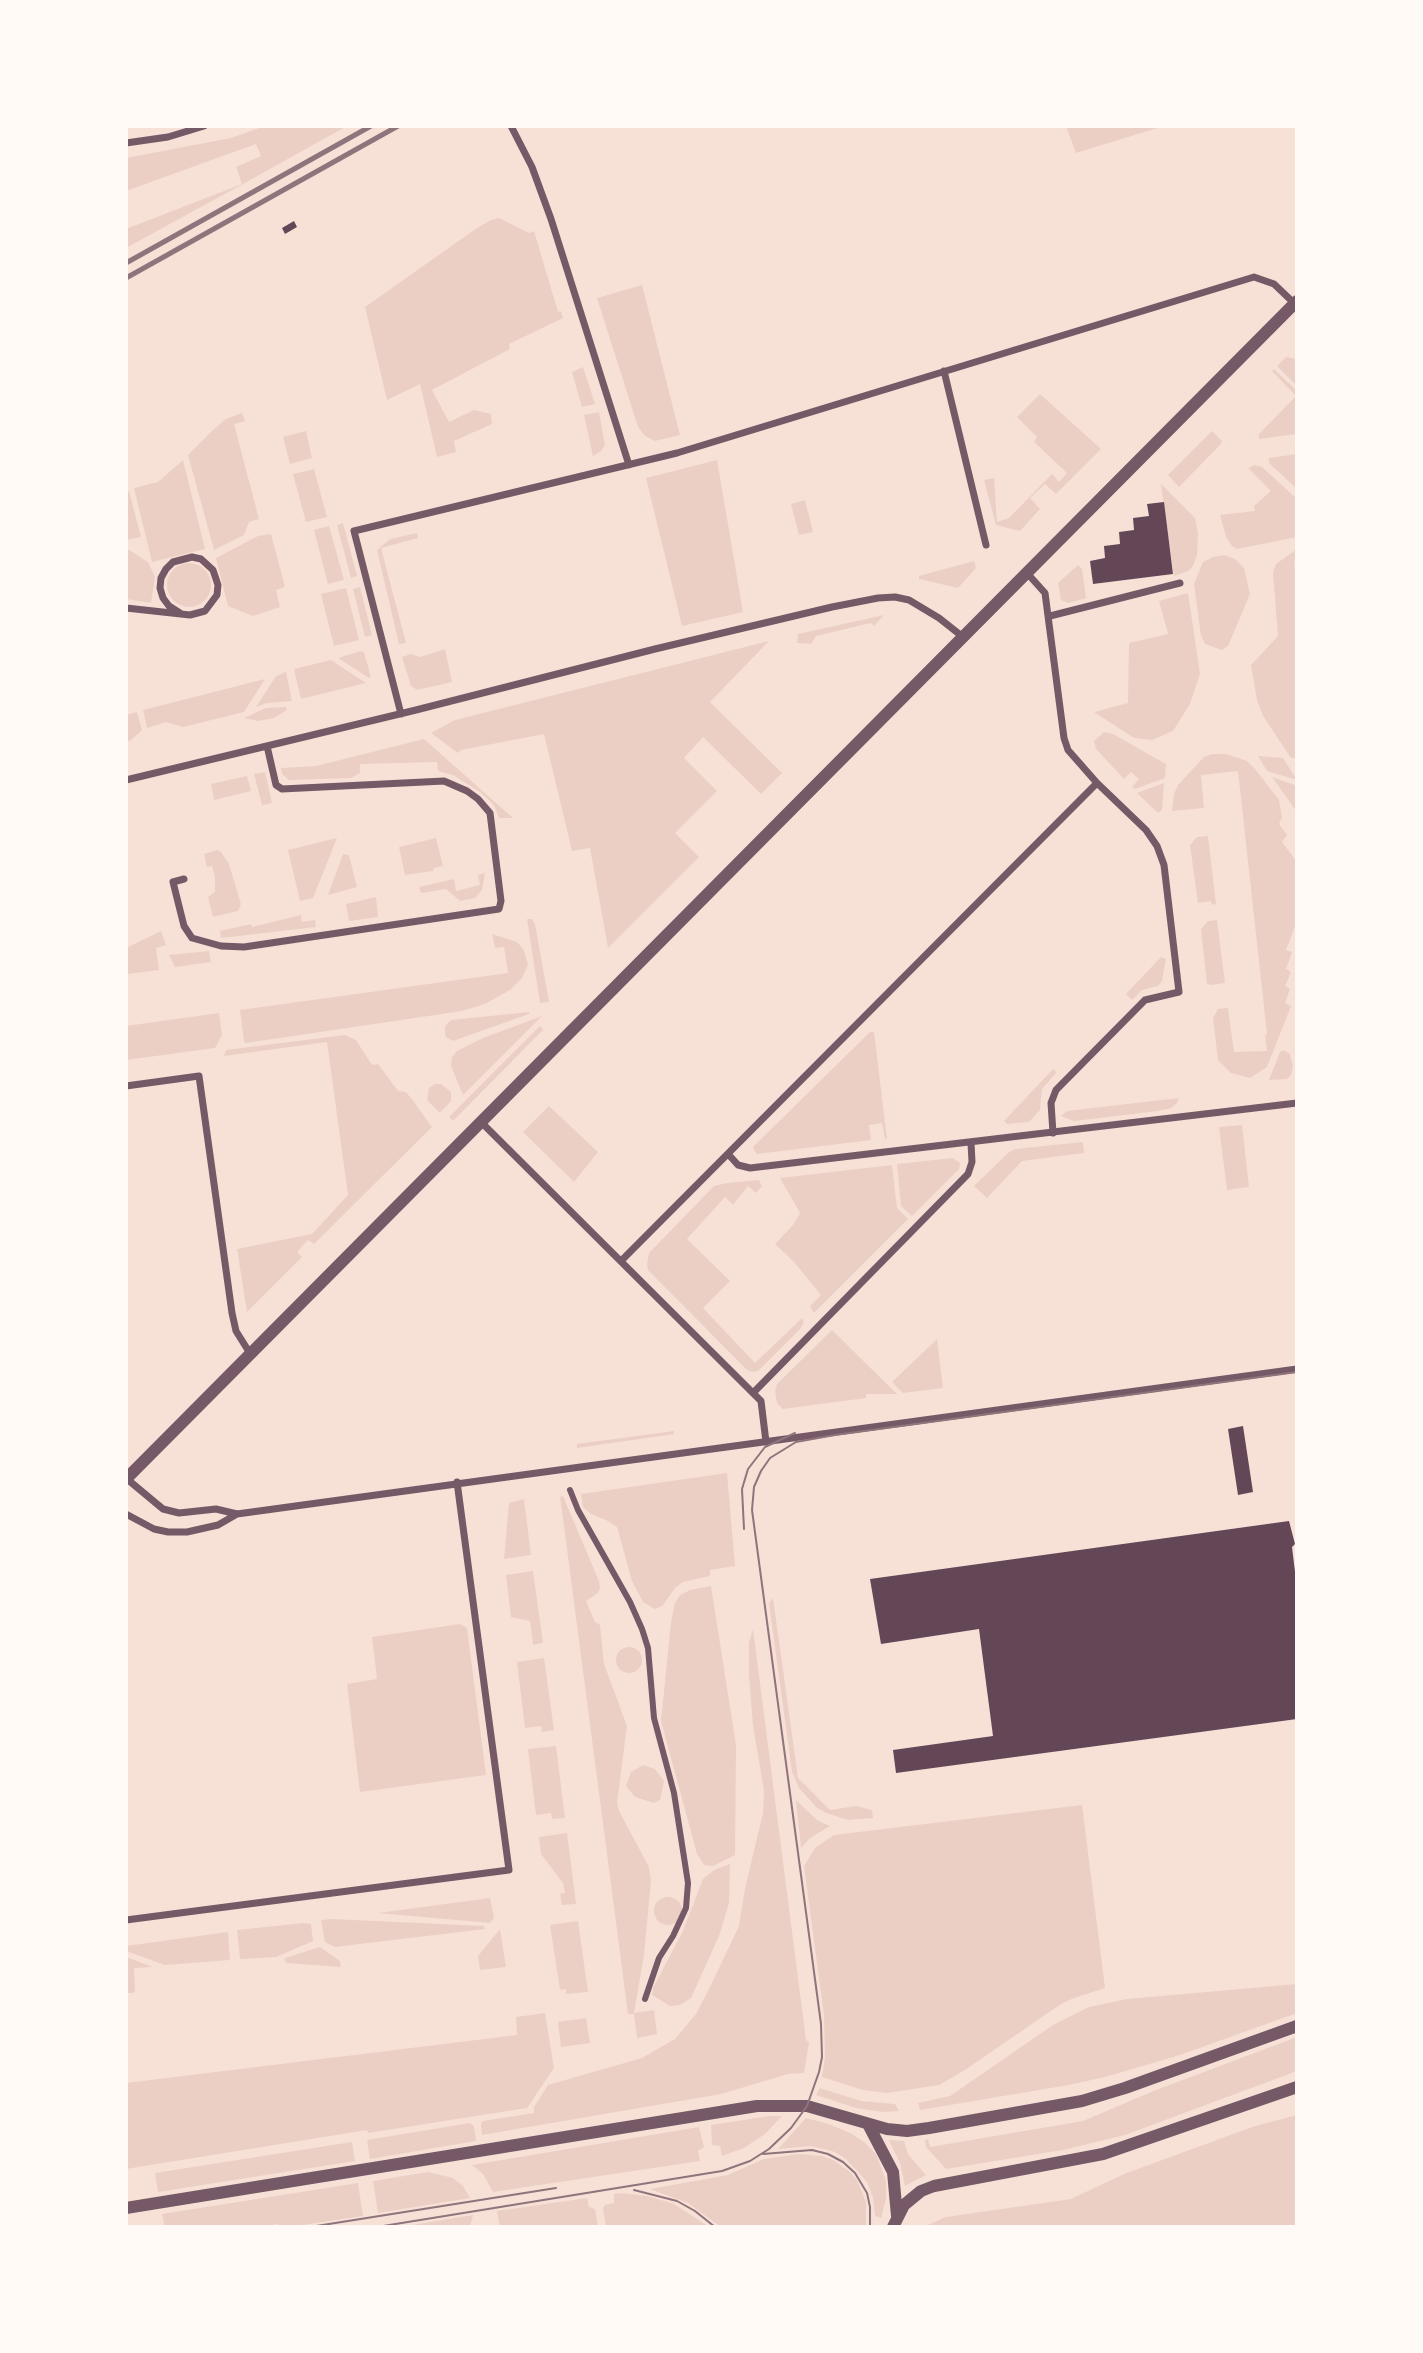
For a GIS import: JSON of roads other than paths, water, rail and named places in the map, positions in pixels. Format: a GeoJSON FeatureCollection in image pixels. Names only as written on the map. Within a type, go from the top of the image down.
{"type":"FeatureCollection","features":[{"type":"Feature","properties":{"kind":"street"},"geometry":{"type":"LineString","coordinates":[[188,126],[201,127]]}},
{"type":"Feature","properties":{"kind":"street"},"geometry":{"type":"LineString","coordinates":[[511,126],[532,167],[551,219],[629,465]]}},
{"type":"Feature","properties":{"kind":"street"},"geometry":{"type":"LineString","coordinates":[[126,142],[168,137],[201,127]]}},
{"type":"Feature","properties":{"kind":"street"},"geometry":{"type":"LineString","coordinates":[[401,713],[354,531],[677,453],[1254,277],[1274,284],[1296,303],[127,1479],[157,1506],[172,1513],[216,1509],[237,1514],[1297,1368]]}},
{"type":"Feature","properties":{"kind":"street"},"geometry":{"type":"LineString","coordinates":[[944,371],[986,545]]}},
{"type":"Feature","properties":{"kind":"street"},"geometry":{"type":"LineString","coordinates":[[126,608],[190,615],[205,611],[217,595],[218,579],[214,570],[201,559],[192,557],[173,562],[161,578],[163,598],[180,613]]}},
{"type":"Feature","properties":{"kind":"street"},"geometry":{"type":"LineString","coordinates":[[1027,573],[1045,593],[1064,738],[1068,750],[1097,783],[1146,830],[1157,845],[1164,865],[1179,992],[1145,1000],[1056,1090],[1051,1103],[1053,1133]]}},
{"type":"Feature","properties":{"kind":"street"},"geometry":{"type":"LineString","coordinates":[[1050,616],[1180,583]]}},
{"type":"Feature","properties":{"kind":"street"},"geometry":{"type":"LineString","coordinates":[[126,779],[655,649],[878,598],[909,600],[939,618],[963,637]]}},
{"type":"Feature","properties":{"kind":"street"},"geometry":{"type":"LineString","coordinates":[[184,879],[173,882],[184,926],[192,938],[221,946],[244,947],[499,909],[502,901],[490,813],[467,791],[444,782],[282,789],[276,785],[267,746]]}},
{"type":"Feature","properties":{"kind":"street"},"geometry":{"type":"LineString","coordinates":[[621,1261],[1097,783]]}},
{"type":"Feature","properties":{"kind":"street"},"geometry":{"type":"LineString","coordinates":[[126,1086],[199,1076],[232,1313],[236,1331],[251,1355]]}},
{"type":"Feature","properties":{"kind":"street"},"geometry":{"type":"LineString","coordinates":[[729,1155],[738,1165],[750,1168],[1297,1103]]}},
{"type":"Feature","properties":{"kind":"street"},"geometry":{"type":"LineString","coordinates":[[481,1122],[761,1401],[766,1442]]}},
{"type":"Feature","properties":{"kind":"street"},"geometry":{"type":"LineString","coordinates":[[753,1393],[968,1174],[972,1162],[971,1143]]}},
{"type":"Feature","properties":{"kind":"street"},"geometry":{"type":"LineString","coordinates":[[126,1920],[509,1870],[457,1482]]}},
{"type":"Feature","properties":{"kind":"street"},"geometry":{"type":"LineString","coordinates":[[570,1490],[578,1510],[631,1602],[645,1639],[654,1718],[674,1793],[688,1883],[685,1908],[673,1936],[659,1958],[645,1999]]}},
{"type":"Feature","properties":{"kind":"street"},"geometry":{"type":"LineString","coordinates":[[126,1514],[154,1529],[187,1532],[218,1525],[237,1514]]}},
{"type":"Feature","properties":{"kind":"street"},"geometry":{"type":"LineString","coordinates":[[126,2208],[757,2106],[807,2106],[869,2126],[917,2130],[1082,2101],[1297,2026]]}},
{"type":"Feature","properties":{"kind":"street"},"geometry":{"type":"LineString","coordinates":[[895,2222],[910,2199],[934,2186],[1103,2154],[1297,2087]]}},
{"type":"Feature","properties":{"kind":"street"},"geometry":{"type":"LineString","coordinates":[[869,2126],[893,2172],[895,2222]]}},
{"type":"Feature","properties":{"kind":"tram line"},"geometry":{"type":"LineString","coordinates":[[377,2227],[722,2171],[750,2161],[769,2149],[791,2128],[807,2106],[822,2057],[821,2024],[752,1510],[754,1487],[770,1458],[796,1442],[835,1435],[1297,1372]]}},
{"type":"Feature","properties":{"kind":"tram line"},"geometry":{"type":"LineString","coordinates":[[744,1529],[742,1489],[748,1469],[765,1447],[795,1433]]}},
{"type":"Feature","properties":{"kind":"tram line"},"geometry":{"type":"LineString","coordinates":[[763,2154],[812,2150],[843,2162],[855,2173],[867,2193],[870,2227]]}},
{"type":"Feature","properties":{"kind":"tram line"},"geometry":{"type":"LineString","coordinates":[[310,2227],[556,2188]]}},
{"type":"Feature","properties":{"kind":"tram line"},"geometry":{"type":"LineString","coordinates":[[634,2190],[677,2201],[715,2227]]}},
{"type":"Feature","properties":{"kind":"railway"},"geometry":{"type":"LineString","coordinates":[[126,263],[371,126]]}},
{"type":"Feature","properties":{"kind":"railway"},"geometry":{"type":"LineString","coordinates":[[126,278],[398,126]]}}]}
